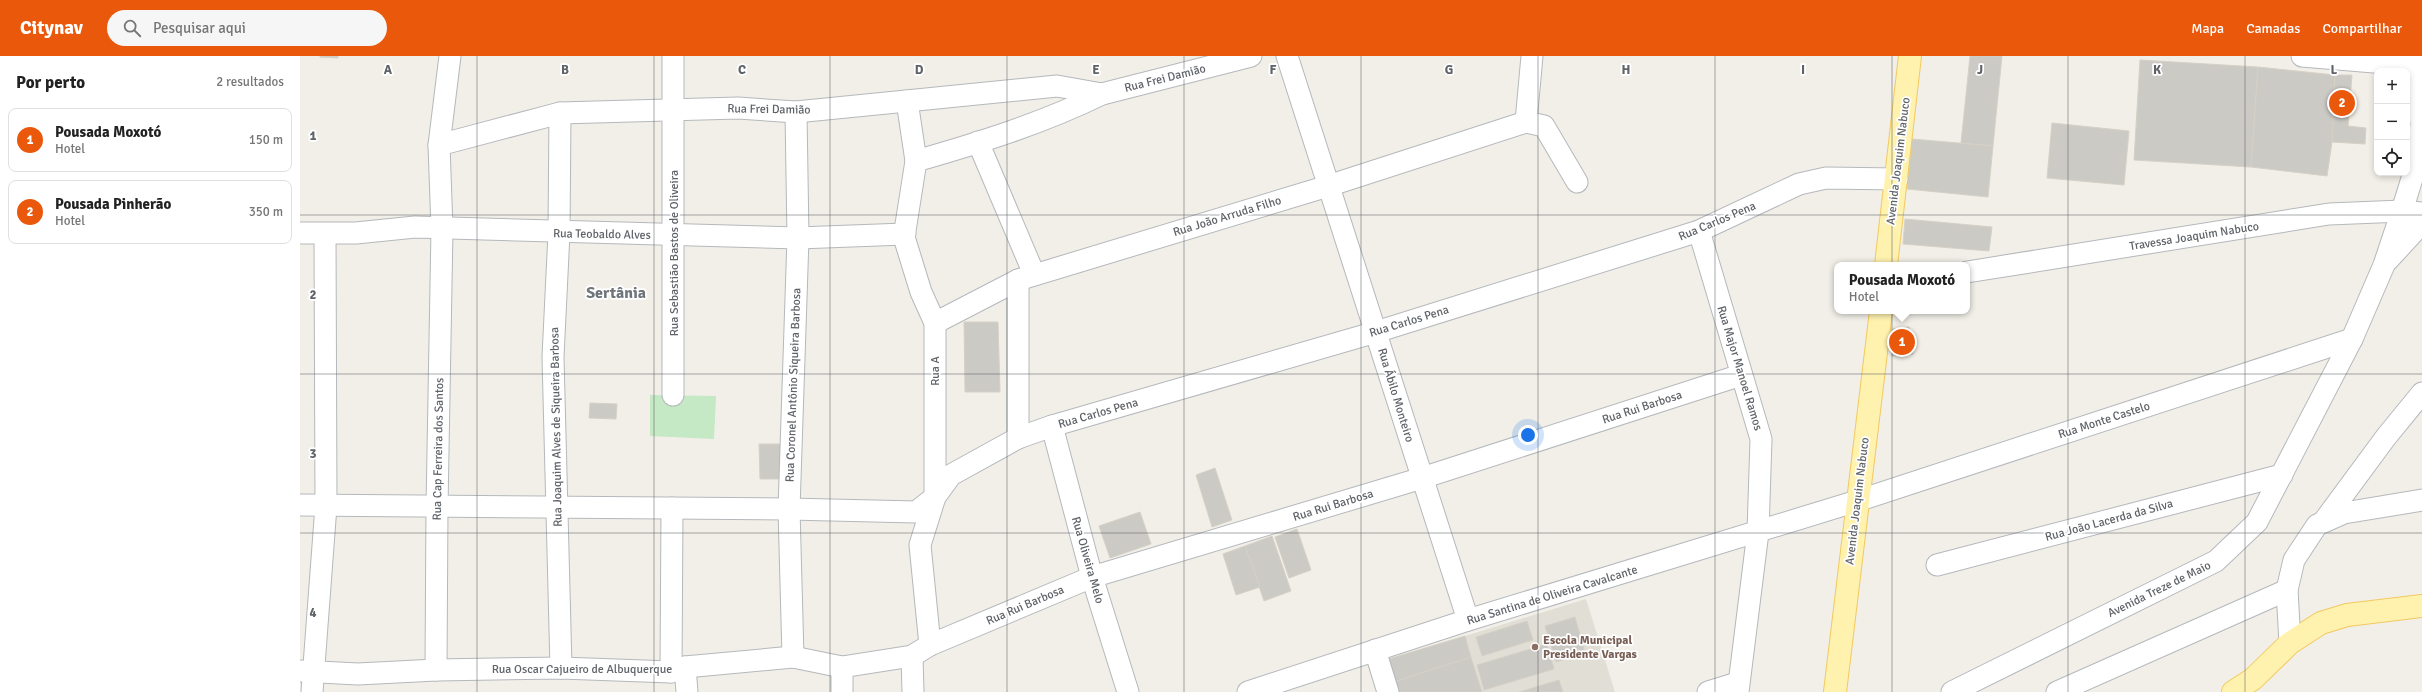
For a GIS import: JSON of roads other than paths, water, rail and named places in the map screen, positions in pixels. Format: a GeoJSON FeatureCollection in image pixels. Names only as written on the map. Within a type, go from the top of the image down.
{"type":"FeatureCollection","features":[{"type":"Feature","properties":{"kind":"main road","name":"Avenida Joaquim Nabuco"},"geometry":{"type":"LineString","coordinates":[[1886,262],[1910,56]]}},
{"type":"Feature","properties":{"kind":"main road","name":"Avenida Joaquim Nabuco"},"geometry":{"type":"LineString","coordinates":[[1835,692],[1881,314]]}},
{"type":"Feature","properties":{"kind":"main road"},"geometry":{"type":"LineString","coordinates":[[2232,692],[2252,679],[2290,643],[2321,623],[2347,615],[2422,606]]}},
{"type":"Feature","properties":{"kind":"street","name":"Rua Cap Ferreira dos Santos"},"geometry":{"type":"LineString","coordinates":[[436,670],[437,507],[442,229],[439,145],[450,56]]}},
{"type":"Feature","properties":{"kind":"street","name":"Rua Sebastião Bastos de Oliveira"},"geometry":{"type":"LineString","coordinates":[[673,56],[673,395]]}},
{"type":"Feature","properties":{"kind":"street","name":"Rua Frei Damião"},"geometry":{"type":"LineString","coordinates":[[916,161],[1066,112],[1102,94],[1251,56]]}},
{"type":"Feature","properties":{"kind":"street","name":"Rua Ábilo Monteiro"},"geometry":{"type":"LineString","coordinates":[[1287,56],[1468,620]]}},
{"type":"Feature","properties":{"kind":"street"},"geometry":{"type":"LineString","coordinates":[[1532,56],[1526,122],[1544,126],[1577,182]]}},
{"type":"Feature","properties":{"kind":"street"},"geometry":{"type":"LineString","coordinates":[[2302,56],[2416,63],[2420,130],[2412,212],[2384,265]]}},
{"type":"Feature","properties":{"kind":"street","name":"Rua Frei Damião"},"geometry":{"type":"LineString","coordinates":[[439,145],[560,113],[738,108],[796,112],[1057,86],[1102,94]]}},
{"type":"Feature","properties":{"kind":"street","name":"Rua A"},"geometry":{"type":"LineString","coordinates":[[907,101],[916,161],[905,234],[921,292],[935,323],[935,497],[920,545],[930,645]]}},
{"type":"Feature","properties":{"kind":"street","name":"Rua Coronel Antônio Siqueira Barbosa"},"geometry":{"type":"LineString","coordinates":[[793,657],[789,509],[798,238],[796,112]]}},
{"type":"Feature","properties":{"kind":"street","name":"Rua Joaquim Alves de Siqueira Barbosa"},"geometry":{"type":"LineString","coordinates":[[560,113],[559,233],[553,357],[561,668]]}},
{"type":"Feature","properties":{"kind":"street","name":"Rua João Arruda Filho"},"geometry":{"type":"LineString","coordinates":[[935,323],[1026,277],[1328,186],[1526,122]]}},
{"type":"Feature","properties":{"kind":"street"},"geometry":{"type":"LineString","coordinates":[[978,142],[1026,277],[1018,438]]}},
{"type":"Feature","properties":{"kind":"street","name":"Rua Carlos Pena"},"geometry":{"type":"LineString","coordinates":[[935,497],[951,475],[1018,438],[1052,426],[1376,332],[1699,231],[1800,184],[1826,178],[1896,179]]}},
{"type":"Feature","properties":{"kind":"street","name":"Travessa Joaquim Nabuco"},"geometry":{"type":"LineString","coordinates":[[1970,272],[2329,214],[2412,212]]}},
{"type":"Feature","properties":{"kind":"street"},"geometry":{"type":"LineString","coordinates":[[2384,265],[2422,223]]}},
{"type":"Feature","properties":{"kind":"street","name":"Rua Teobaldo Alves"},"geometry":{"type":"LineString","coordinates":[[300,233],[324,234],[415,227],[559,233],[798,238],[905,234]]}},
{"type":"Feature","properties":{"kind":"street","name":"Rua Major Manoel Ramos"},"geometry":{"type":"LineString","coordinates":[[1699,231],[1761,439],[1758,532],[1738,687]]}},
{"type":"Feature","properties":{"kind":"street"},"geometry":{"type":"LineString","coordinates":[[312,692],[307,671],[326,506],[324,234]]}},
{"type":"Feature","properties":{"kind":"street","name":"Avenida Treze de Maio"},"geometry":{"type":"LineString","coordinates":[[1952,692],[2216,561],[2257,522],[2352,339],[2384,265]]}},
{"type":"Feature","properties":{"kind":"street","name":"Rua Monte Castelo"},"geometry":{"type":"LineString","coordinates":[[1857,501],[2352,339]]}},
{"type":"Feature","properties":{"kind":"street","name":"Rua Rui Barbosa"},"geometry":{"type":"LineString","coordinates":[[930,645],[1092,577],[1422,478],[1741,375]]}},
{"type":"Feature","properties":{"kind":"street"},"geometry":{"type":"LineString","coordinates":[[2323,522],[2386,437],[2422,393]]}},
{"type":"Feature","properties":{"kind":"street","name":"Rua Oliveira Melo"},"geometry":{"type":"LineString","coordinates":[[1052,426],[1092,577],[1128,692]]}},
{"type":"Feature","properties":{"kind":"street","name":"Rua João Lacerda da Silva"},"geometry":{"type":"LineString","coordinates":[[1936,564],[2282,475]]}},
{"type":"Feature","properties":{"kind":"street"},"geometry":{"type":"LineString","coordinates":[[300,505],[789,509],[916,512],[935,497]]}},
{"type":"Feature","properties":{"kind":"street"},"geometry":{"type":"LineString","coordinates":[[2290,643],[2287,590],[2294,560],[2317,525],[2344,512],[2422,500]]}},
{"type":"Feature","properties":{"kind":"street","name":"Rua Santina de Oliveira Cavalcante"},"geometry":{"type":"LineString","coordinates":[[1248,692],[1468,620],[1857,501]]}},
{"type":"Feature","properties":{"kind":"street"},"geometry":{"type":"LineString","coordinates":[[672,508],[678,669],[687,692]]}},
{"type":"Feature","properties":{"kind":"street"},"geometry":{"type":"LineString","coordinates":[[2057,692],[2287,590]]}},
{"type":"Feature","properties":{"kind":"street","name":"Rua Oscar Cajueiro de Albuquerque"},"geometry":{"type":"LineString","coordinates":[[307,671],[358,674],[436,670],[561,668],[678,669],[793,657],[842,667],[912,656],[930,645]]}},
{"type":"Feature","properties":{"kind":"street"},"geometry":{"type":"LineString","coordinates":[[1375,650],[1388,692]]}},
{"type":"Feature","properties":{"kind":"street"},"geometry":{"type":"LineString","coordinates":[[912,656],[913,692]]}},
{"type":"Feature","properties":{"kind":"street"},"geometry":{"type":"LineString","coordinates":[[842,667],[842,692]]}},
{"type":"Feature","properties":{"kind":"street"},"geometry":{"type":"LineString","coordinates":[[1708,692],[1738,687]]}},
{"type":"Feature","properties":{"kind":"place","name":"Pousada Pinherão"},"geometry":{"type":"Point","coordinates":[2342,103]}},
{"type":"Feature","properties":{"kind":"place","name":"Pousada Moxotó"},"geometry":{"type":"Point","coordinates":[1902,342]}},
{"type":"Feature","properties":{"kind":"place","name":"Escola Municipal Presidente Vargas"},"geometry":{"type":"Point","coordinates":[1535,647]}},
{"type":"Feature","properties":{"kind":"district","name":"Sertânia"},"geometry":{"type":"Point","coordinates":[616,292]}}]}
